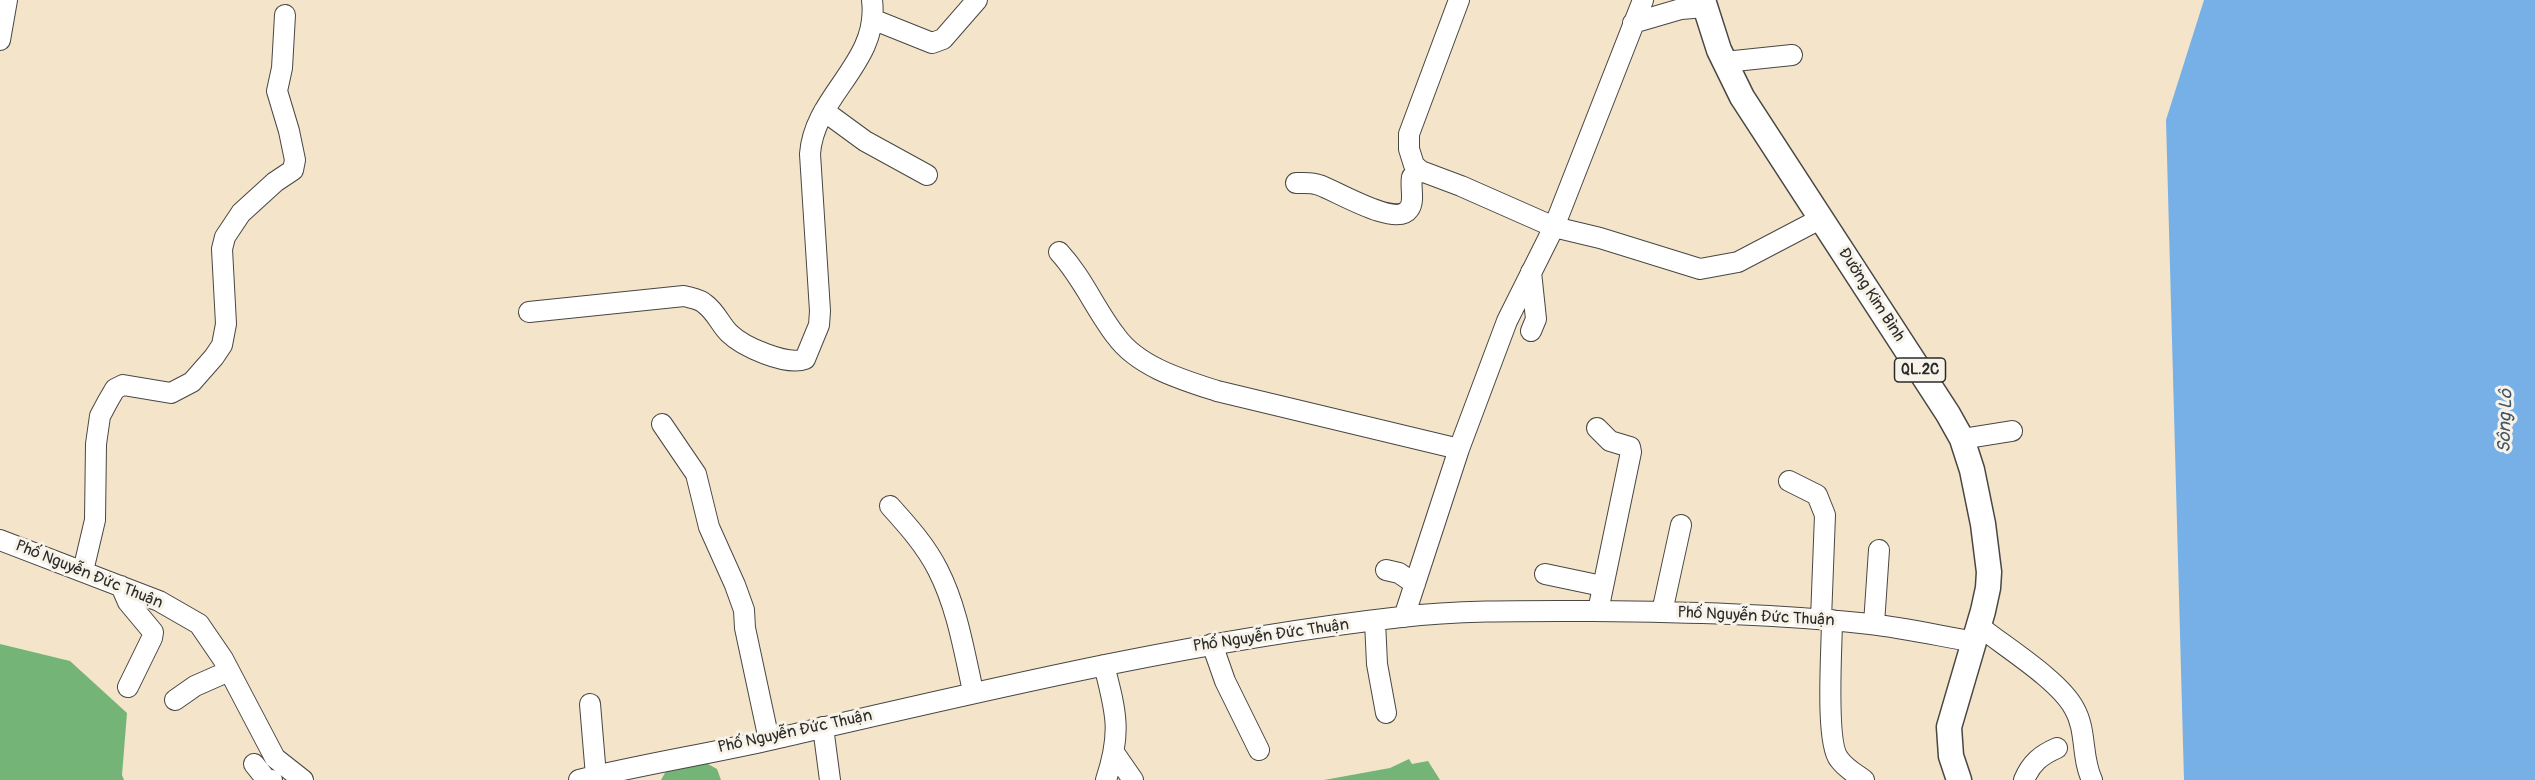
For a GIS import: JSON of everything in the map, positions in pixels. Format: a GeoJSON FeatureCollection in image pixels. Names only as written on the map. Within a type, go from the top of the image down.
{"type":"FeatureCollection","features":[{"type":"Feature","properties":{"kind":"main road","name":"Đường Kim Bình"},"geometry":{"type":"LineString","coordinates":[[1704,3],[1725,62],[1742,97],[1822,218],[1962,439],[1978,502],[1989,572],[1988,588],[1977,634],[1949,727],[1951,756],[1959,780]]}},
{"type":"Feature","properties":{"kind":"street"},"geometry":{"type":"LineString","coordinates":[[0,40],[7,0]]}},
{"type":"Feature","properties":{"kind":"street"},"geometry":{"type":"LineString","coordinates":[[528,312],[684,296],[704,302],[729,333],[748,346],[783,360],[798,362],[806,359],[819,326],[820,311],[810,146],[816,123],[864,50],[872,28],[872,9],[932,43],[943,39],[977,0]]}},
{"type":"Feature","properties":{"kind":"street"},"geometry":{"type":"LineString","coordinates":[[1459,0],[1409,134],[1409,149],[1414,165],[1421,171],[1554,227],[1600,238],[1700,269],[1738,262],[1822,218]]}},
{"type":"Feature","properties":{"kind":"street"},"geometry":{"type":"LineString","coordinates":[[1404,617],[1459,449],[1507,321],[1554,227],[1643,0]]}},
{"type":"Feature","properties":{"kind":"street"},"geometry":{"type":"LineString","coordinates":[[1633,23],[1704,3]]}},
{"type":"Feature","properties":{"kind":"street"},"geometry":{"type":"LineString","coordinates":[[83,571],[95,519],[96,444],[100,416],[115,389],[123,385],[171,393],[192,382],[214,357],[222,345],[226,324],[222,249],[225,237],[242,213],[275,182],[293,170],[295,160],[278,91],[282,68],[285,15]]}},
{"type":"Feature","properties":{"kind":"street"},"geometry":{"type":"LineString","coordinates":[[1725,62],[1792,55]]}},
{"type":"Feature","properties":{"kind":"street"},"geometry":{"type":"LineString","coordinates":[[824,111],[865,141],[927,176]]}},
{"type":"Feature","properties":{"kind":"street"},"geometry":{"type":"LineString","coordinates":[[1296,183],[1321,185],[1335,194],[1384,213],[1400,215],[1406,213],[1411,207],[1412,177],[1421,171]]}},
{"type":"Feature","properties":{"kind":"street"},"geometry":{"type":"LineString","coordinates":[[1059,252],[1082,280],[1117,338],[1137,357],[1149,363],[1190,382],[1217,391],[1459,449]]}},
{"type":"Feature","properties":{"kind":"street"},"geometry":{"type":"LineString","coordinates":[[1531,331],[1536,319],[1532,272]]}},
{"type":"Feature","properties":{"kind":"street"},"geometry":{"type":"LineString","coordinates":[[662,424],[696,474],[709,527],[744,610],[745,628],[769,740]]}},
{"type":"Feature","properties":{"kind":"street"},"geometry":{"type":"LineString","coordinates":[[1597,428],[1610,441],[1630,447],[1598,611]]}},
{"type":"Feature","properties":{"kind":"street"},"geometry":{"type":"LineString","coordinates":[[1962,439],[2012,431]]}},
{"type":"Feature","properties":{"kind":"street"},"geometry":{"type":"LineString","coordinates":[[1789,481],[1817,495],[1825,515],[1833,747],[1838,759],[1864,780]]}},
{"type":"Feature","properties":{"kind":"street"},"geometry":{"type":"LineString","coordinates":[[890,506],[919,538],[938,569],[948,593],[974,692]]}},
{"type":"Feature","properties":{"kind":"street"},"geometry":{"type":"LineString","coordinates":[[1662,612],[1681,525]]}},
{"type":"Feature","properties":{"kind":"street","name":"Phố Nguyễn Đức Thuận"},"geometry":{"type":"LineString","coordinates":[[1,542],[159,601],[199,624],[229,671],[275,758],[303,780]]}},
{"type":"Feature","properties":{"kind":"street"},"geometry":{"type":"LineString","coordinates":[[1874,624],[1879,550]]}},
{"type":"Feature","properties":{"kind":"street"},"geometry":{"type":"LineString","coordinates":[[1386,570],[1399,573],[1415,584]]}},
{"type":"Feature","properties":{"kind":"street"},"geometry":{"type":"LineString","coordinates":[[1545,574],[1602,586]]}},
{"type":"Feature","properties":{"kind":"street"},"geometry":{"type":"LineString","coordinates":[[121,586],[128,602],[153,632],[128,687]]}},
{"type":"Feature","properties":{"kind":"street","name":"Phố Nguyễn Đức Thuận"},"geometry":{"type":"LineString","coordinates":[[588,778],[660,760],[769,740],[974,692],[1104,665],[1212,644],[1404,617],[1534,611],[1662,612],[1827,620],[1977,634]]}},
{"type":"Feature","properties":{"kind":"street"},"geometry":{"type":"LineString","coordinates":[[1375,621],[1377,664],[1386,713]]}},
{"type":"Feature","properties":{"kind":"street"},"geometry":{"type":"LineString","coordinates":[[1977,634],[2054,684],[2074,708],[2081,728],[2084,755],[2092,780]]}},
{"type":"Feature","properties":{"kind":"street"},"geometry":{"type":"LineString","coordinates":[[1212,644],[1225,681],[1259,750]]}},
{"type":"Feature","properties":{"kind":"street"},"geometry":{"type":"LineString","coordinates":[[1104,665],[1115,709],[1115,754],[1106,780]]}},
{"type":"Feature","properties":{"kind":"street"},"geometry":{"type":"LineString","coordinates":[[175,700],[195,686],[229,671]]}},
{"type":"Feature","properties":{"kind":"street"},"geometry":{"type":"LineString","coordinates":[[588,778],[590,704]]}},
{"type":"Feature","properties":{"kind":"street"},"geometry":{"type":"LineString","coordinates":[[822,727],[830,780]]}},
{"type":"Feature","properties":{"kind":"street"},"geometry":{"type":"LineString","coordinates":[[2024,780],[2039,756],[2057,748]]}},
{"type":"Feature","properties":{"kind":"street"},"geometry":{"type":"LineString","coordinates":[[1115,754],[1133,780]]}},
{"type":"Feature","properties":{"kind":"street"},"geometry":{"type":"LineString","coordinates":[[254,764],[266,779],[272,780]]}},
{"type":"Feature","properties":{"kind":"green space"},"geometry":{"type":"Polygon","coordinates":[[[0,644],[70,661],[127,713],[122,775],[124,780],[0,780],[0,644]]]}},
{"type":"Feature","properties":{"kind":"green space"},"geometry":{"type":"Polygon","coordinates":[[[679,748],[717,769],[721,780],[661,780],[679,748]]]}},
{"type":"Feature","properties":{"kind":"green space"},"geometry":{"type":"Polygon","coordinates":[[[1409,759],[1412,764],[1428,761],[1440,780],[1324,780],[1390,768],[1409,759]]]}},
{"type":"Feature","properties":{"kind":"water","name":"Sông Lô"},"geometry":{"type":"Polygon","coordinates":[[[2204,0],[2535,0],[2535,780],[2184,780],[2166,120],[2204,0]]]}}]}
